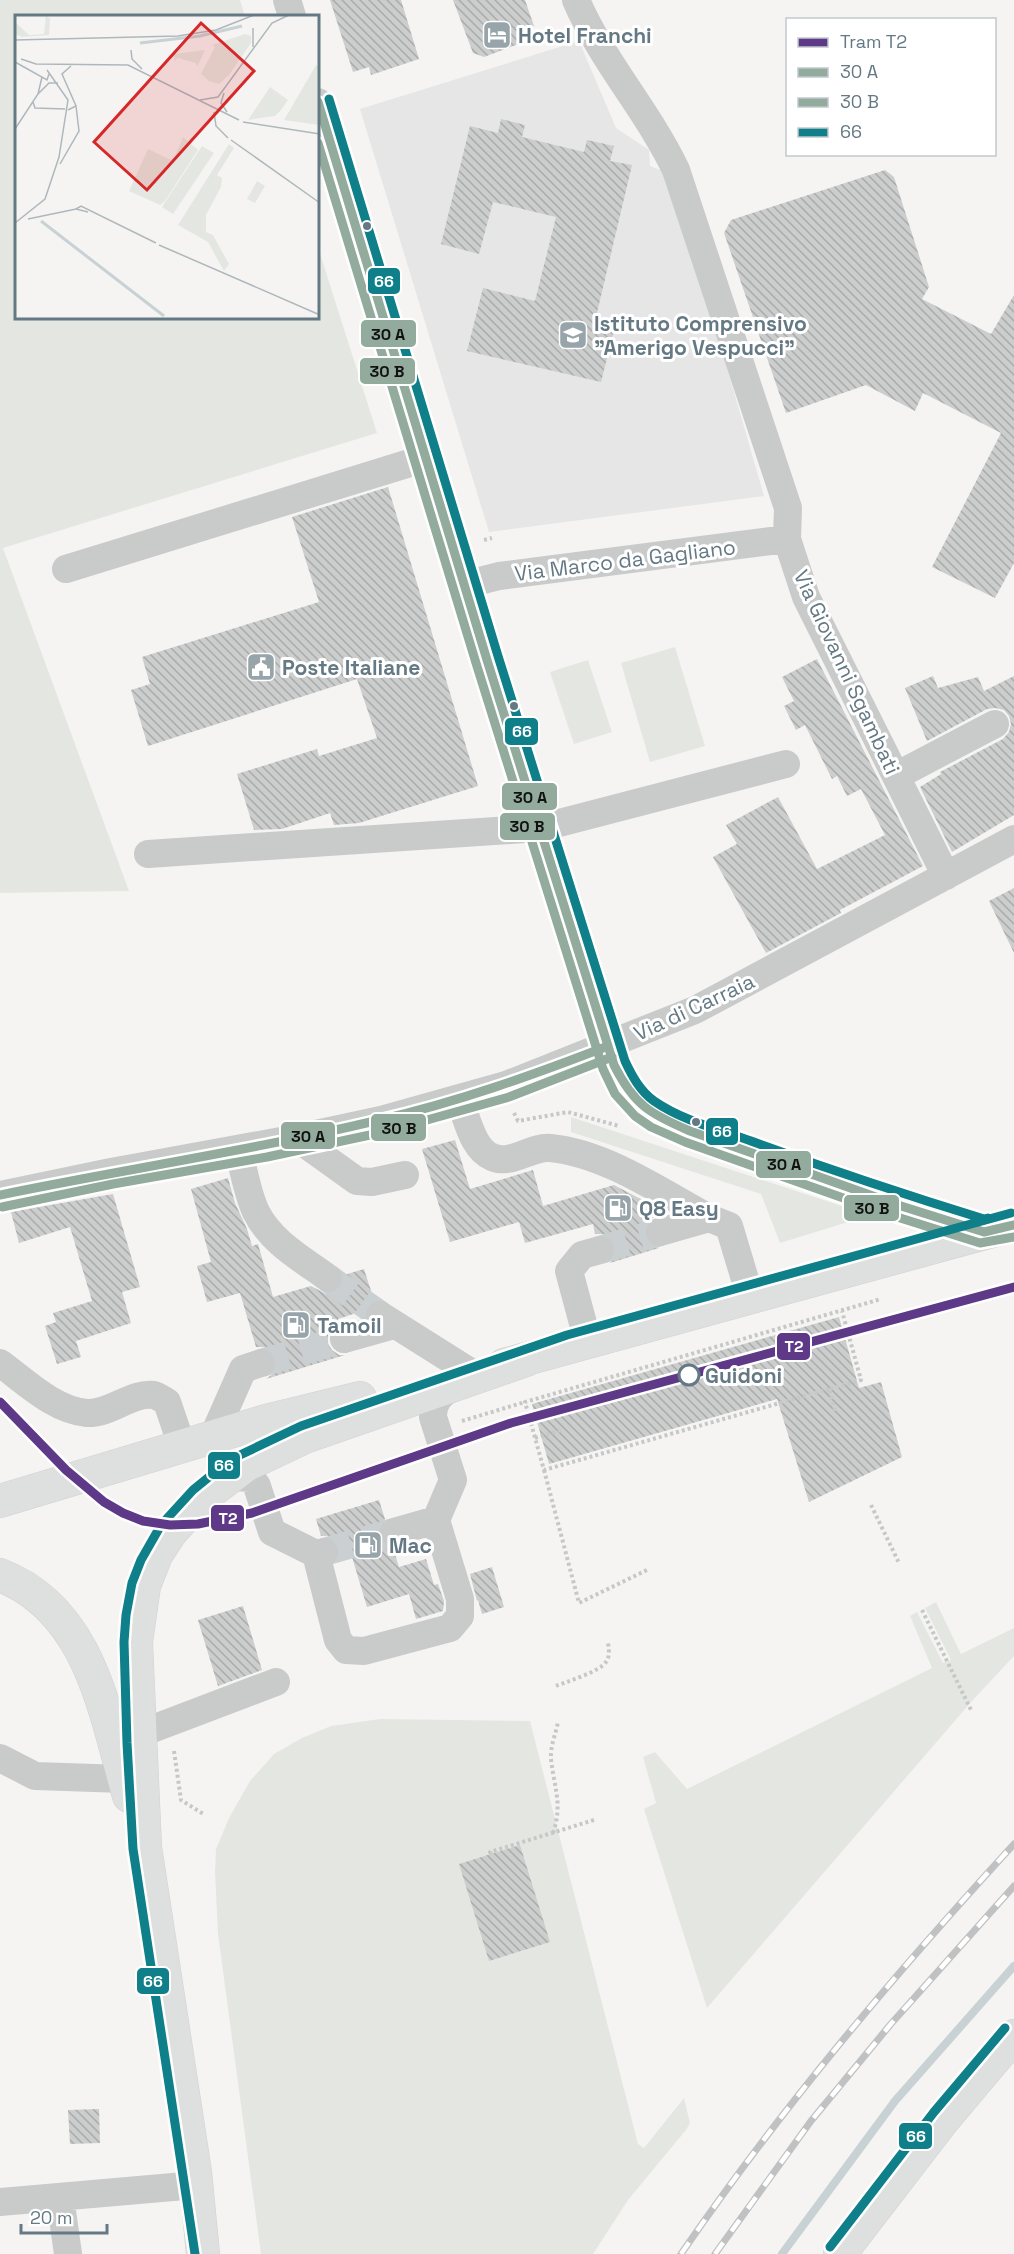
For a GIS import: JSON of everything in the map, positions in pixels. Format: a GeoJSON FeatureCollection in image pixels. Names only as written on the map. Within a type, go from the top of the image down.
{"type":"FeatureCollection","features":[{"type":"Feature","properties":{"kind":"main road"},"geometry":{"type":"LineString","coordinates":[[205,2254],[145,1847],[139,1734],[136,1642],[144,1586],[156,1555],[171,1532],[201,1499],[246,1464],[305,1437],[462,1379],[750,1296],[1004,1229]]}},
{"type":"Feature","properties":{"kind":"main road"},"geometry":{"type":"LineString","coordinates":[[0,1501],[197,1441],[323,1407],[462,1379]]}},
{"type":"Feature","properties":{"kind":"main road"},"geometry":{"type":"LineString","coordinates":[[0,1575],[46,1603],[76,1640],[98,1689],[145,1847]]}},
{"type":"Feature","properties":{"kind":"main road"},"geometry":{"type":"LineString","coordinates":[[840,2254],[944,2119],[1014,2036]]}},
{"type":"Feature","properties":{"kind":"street"},"geometry":{"type":"LineString","coordinates":[[287,0],[292,15]]}},
{"type":"Feature","properties":{"kind":"street","name":"Via Giovanni Sgambati"},"geometry":{"type":"LineString","coordinates":[[576,0],[587,25],[665,147],[676,170],[788,508],[787,539],[806,597],[946,876]]}},
{"type":"Feature","properties":{"kind":"street"},"geometry":{"type":"LineString","coordinates":[[320,109],[464,585],[608,1046],[614,1065],[629,1093],[657,1117],[700,1135],[901,1206],[1004,1229]]}},
{"type":"Feature","properties":{"kind":"street"},"geometry":{"type":"LineString","coordinates":[[66,569],[426,458]]}},
{"type":"Feature","properties":{"kind":"street","name":"Via Marco da Gagliano"},"geometry":{"type":"LineString","coordinates":[[464,585],[499,576],[787,539]]}},
{"type":"Feature","properties":{"kind":"street"},"geometry":{"type":"LineString","coordinates":[[896,776],[995,724]]}},
{"type":"Feature","properties":{"kind":"street"},"geometry":{"type":"LineString","coordinates":[[148,854],[540,828],[786,764]]}},
{"type":"Feature","properties":{"kind":"street","name":"Via di Carraia"},"geometry":{"type":"LineString","coordinates":[[0,1195],[381,1120],[506,1085],[695,1010],[1014,839]]}},
{"type":"Feature","properties":{"kind":"street"},"geometry":{"type":"LineString","coordinates":[[459,1099],[474,1138],[482,1150],[492,1157],[503,1160],[547,1147],[581,1153],[624,1172],[709,1218],[729,1226],[750,1296]]}},
{"type":"Feature","properties":{"kind":"street"},"geometry":{"type":"LineString","coordinates":[[297,1138],[357,1181],[372,1182],[405,1175]]}},
{"type":"Feature","properties":{"kind":"street"},"geometry":{"type":"LineString","coordinates":[[238,1149],[256,1212],[266,1228],[280,1244],[328,1278]]}},
{"type":"Feature","properties":{"kind":"street"},"geometry":{"type":"LineString","coordinates":[[660,1232],[709,1218]]}},
{"type":"Feature","properties":{"kind":"street"},"geometry":{"type":"LineString","coordinates":[[588,1342],[569,1271],[582,1255],[600,1250]]}},
{"type":"Feature","properties":{"kind":"street"},"geometry":{"type":"LineString","coordinates":[[220,1484],[235,1477],[251,1478],[257,1486],[272,1532],[320,1553],[338,1640],[346,1650],[364,1652],[450,1628],[460,1616],[460,1599],[436,1520],[453,1480],[433,1417],[433,1408],[437,1399],[462,1379],[387,1320],[344,1339]]}},
{"type":"Feature","properties":{"kind":"street"},"geometry":{"type":"LineString","coordinates":[[0,1363],[60,1405],[87,1413],[101,1412],[136,1398],[154,1395],[167,1402],[197,1441],[243,1369],[261,1364]]}},
{"type":"Feature","properties":{"kind":"street"},"geometry":{"type":"LineString","coordinates":[[394,1532],[436,1520]]}},
{"type":"Feature","properties":{"kind":"street"},"geometry":{"type":"LineString","coordinates":[[139,1734],[276,1682]]}},
{"type":"Feature","properties":{"kind":"street"},"geometry":{"type":"LineString","coordinates":[[0,1758],[35,1776],[124,1779]]}},
{"type":"Feature","properties":{"kind":"street"},"geometry":{"type":"LineString","coordinates":[[0,2202],[60,2197],[198,2195]]}},
{"type":"Feature","properties":{"kind":"street"},"geometry":{"type":"LineString","coordinates":[[60,2197],[68,2254]]}},
{"type":"Feature","properties":{"kind":"path"},"geometry":{"type":"LineString","coordinates":[[484,540],[492,538]]}},
{"type":"Feature","properties":{"kind":"path"},"geometry":{"type":"LineString","coordinates":[[437,1428],[881,1299]]}},
{"type":"Feature","properties":{"kind":"path"},"geometry":{"type":"LineString","coordinates":[[544,1470],[861,1380],[842,1311]]}},
{"type":"Feature","properties":{"kind":"path"},"geometry":{"type":"LineString","coordinates":[[829,1389],[835,1411]]}},
{"type":"Feature","properties":{"kind":"path"},"geometry":{"type":"LineString","coordinates":[[525,1402],[579,1604],[647,1570]]}},
{"type":"Feature","properties":{"kind":"path"},"geometry":{"type":"LineString","coordinates":[[535,1438],[561,1430]]}},
{"type":"Feature","properties":{"kind":"path"},"geometry":{"type":"LineString","coordinates":[[871,1505],[899,1563]]}},
{"type":"Feature","properties":{"kind":"path"},"geometry":{"type":"LineString","coordinates":[[922,1610],[972,1712]]}},
{"type":"Feature","properties":{"kind":"path"},"geometry":{"type":"LineString","coordinates":[[556,1686],[606,1663],[609,1654],[608,1643]]}},
{"type":"Feature","properties":{"kind":"path"},"geometry":{"type":"LineString","coordinates":[[553,1833],[558,1817],[557,1788],[551,1756],[558,1722]]}},
{"type":"Feature","properties":{"kind":"path"},"geometry":{"type":"LineString","coordinates":[[170,1723],[181,1800],[205,1815]]}},
{"type":"Feature","properties":{"kind":"path"},"geometry":{"type":"LineString","coordinates":[[490,1854],[490,1852],[594,1820]]}},
{"type":"Feature","properties":{"kind":"shaded area"},"geometry":{"type":"Polygon","coordinates":[[[0,0],[240,0],[245,15],[15,15],[15,320],[320,320],[320,253],[377,433],[3,548],[129,891],[0,893],[0,0]]]}},
{"type":"Feature","properties":{"kind":"shaded area","name":"Istituto Comprensivo \"Amerigo Vespucci\""},"geometry":{"type":"Polygon","coordinates":[[[579,41],[616,128],[649,150],[650,166],[671,174],[764,496],[489,532],[360,109],[579,41]]]}},
{"type":"Feature","properties":{"kind":"shaded area"},"geometry":{"type":"Polygon","coordinates":[[[675,647],[705,746],[650,762],[621,663],[675,647]]]}},
{"type":"Feature","properties":{"kind":"shaded area"},"geometry":{"type":"Polygon","coordinates":[[[588,660],[612,732],[574,744],[550,672],[588,660]]]}},
{"type":"Feature","properties":{"kind":"shaded area"},"geometry":{"type":"Polygon","coordinates":[[[571,1117],[854,1210],[858,1219],[780,1243],[761,1194],[571,1132],[571,1117]]]}},
{"type":"Feature","properties":{"kind":"shaded area"},"geometry":{"type":"Polygon","coordinates":[[[936,1602],[961,1654],[1014,1628],[1014,1656],[972,1701],[707,2008],[644,1809],[656,1803],[643,1757],[655,1752],[687,1789],[932,1668],[910,1616],[917,1612],[943,1663],[951,1660],[925,1608],[936,1602]]]}},
{"type":"Feature","properties":{"kind":"shaded area"},"geometry":{"type":"Polygon","coordinates":[[[380,1719],[530,1721],[638,2144],[644,2148],[684,2098],[690,2123],[686,2130],[628,2200],[593,2254],[261,2254],[218,1934],[216,1849],[229,1818],[250,1781],[274,1754],[302,1738],[331,1726],[380,1719]]]}},
{"type":"Feature","properties":{"kind":"building"},"geometry":{"type":"Polygon","coordinates":[[[330,0],[401,0],[419,59],[371,75],[369,67],[353,72],[330,0]]]}},
{"type":"Feature","properties":{"kind":"building","name":"Hotel Franchi"},"geometry":{"type":"Polygon","coordinates":[[[453,0],[525,0],[534,26],[521,43],[484,57],[473,53],[453,0]]]}},
{"type":"Feature","properties":{"kind":"building"},"geometry":{"type":"Polygon","coordinates":[[[501,119],[525,125],[522,137],[584,152],[587,140],[614,146],[610,161],[632,165],[596,317],[616,323],[601,382],[467,351],[483,288],[535,301],[556,217],[493,202],[479,254],[441,244],[470,126],[498,133],[501,119]]]}},
{"type":"Feature","properties":{"kind":"building"},"geometry":{"type":"Polygon","coordinates":[[[885,170],[894,177],[929,287],[922,299],[991,334],[1014,295],[1014,563],[995,598],[932,567],[1001,433],[923,393],[915,411],[866,385],[786,413],[724,233],[731,220],[885,170]]]}},
{"type":"Feature","properties":{"kind":"building"},"geometry":{"type":"Polygon","coordinates":[[[388,487],[478,786],[359,823],[334,825],[330,813],[282,829],[254,830],[237,774],[317,749],[319,756],[377,738],[357,679],[148,746],[131,690],[150,684],[142,657],[319,602],[292,517],[388,487]]]}},
{"type":"Feature","properties":{"kind":"building"},"geometry":{"type":"Polygon","coordinates":[[[817,659],[923,866],[766,953],[713,857],[737,844],[726,825],[778,797],[817,869],[885,835],[861,789],[847,796],[837,776],[832,779],[805,725],[796,730],[784,706],[794,701],[782,677],[817,659]]]}},
{"type":"Feature","properties":{"kind":"building"},"geometry":{"type":"Polygon","coordinates":[[[933,676],[938,688],[978,677],[984,691],[1014,676],[1014,815],[952,852],[920,787],[941,774],[940,772],[1003,739],[1009,732],[1011,724],[1004,710],[987,709],[927,741],[905,688],[933,676]]]}},
{"type":"Feature","properties":{"kind":"building"},"geometry":{"type":"Polygon","coordinates":[[[1014,888],[1014,953],[989,901],[1014,888]]]}},
{"type":"Feature","properties":{"kind":"building"},"geometry":{"type":"Polygon","coordinates":[[[455,1140],[470,1189],[533,1170],[543,1206],[614,1185],[652,1205],[656,1216],[648,1221],[644,1229],[644,1236],[649,1244],[659,1248],[610,1263],[616,1255],[616,1245],[605,1234],[595,1234],[593,1224],[525,1243],[519,1222],[450,1242],[422,1149],[455,1140]]]}},
{"type":"Feature","properties":{"kind":"building"},"geometry":{"type":"Polygon","coordinates":[[[228,1178],[252,1246],[258,1244],[273,1297],[311,1286],[326,1294],[334,1293],[342,1287],[344,1275],[364,1269],[374,1300],[366,1306],[365,1310],[338,1319],[339,1323],[328,1335],[328,1344],[332,1350],[339,1355],[345,1355],[266,1379],[274,1373],[277,1358],[271,1350],[256,1347],[240,1293],[207,1302],[197,1266],[211,1262],[191,1189],[228,1178]]]}},
{"type":"Feature","properties":{"kind":"building"},"geometry":{"type":"Polygon","coordinates":[[[113,1194],[140,1287],[122,1292],[131,1323],[76,1341],[81,1357],[57,1364],[45,1326],[56,1322],[53,1313],[92,1301],[70,1227],[19,1243],[11,1212],[113,1194]]]}},
{"type":"Feature","properties":{"kind":"building"},"geometry":{"type":"Polygon","coordinates":[[[839,1317],[859,1388],[881,1382],[902,1457],[809,1502],[777,1399],[549,1464],[532,1404],[839,1317]]]}},
{"type":"Feature","properties":{"kind":"building"},"geometry":{"type":"Polygon","coordinates":[[[379,1500],[385,1519],[378,1527],[378,1537],[383,1544],[393,1548],[399,1567],[426,1559],[434,1585],[438,1584],[444,1601],[443,1611],[416,1619],[409,1594],[367,1607],[349,1547],[340,1550],[335,1540],[328,1536],[321,1536],[316,1519],[379,1500]]]}},
{"type":"Feature","properties":{"kind":"building"},"geometry":{"type":"Polygon","coordinates":[[[492,1567],[504,1607],[482,1614],[470,1574],[492,1567]]]}},
{"type":"Feature","properties":{"kind":"building"},"geometry":{"type":"Polygon","coordinates":[[[243,1606],[262,1670],[218,1686],[198,1620],[243,1606]]]}},
{"type":"Feature","properties":{"kind":"building"},"geometry":{"type":"Polygon","coordinates":[[[520,1845],[550,1942],[489,1961],[459,1864],[520,1845]]]}},
{"type":"Feature","properties":{"kind":"building"},"geometry":{"type":"Polygon","coordinates":[[[99,2109],[100,2143],[70,2144],[68,2110],[99,2109]]]}},
{"type":"Feature","properties":{"kind":"waterway"},"geometry":{"type":"LineString","coordinates":[[782,2254],[895,2101],[1014,1966]]}},
{"type":"Feature","properties":{"kind":"tunnel"},"geometry":{"type":"LineString","coordinates":[[600,1250],[660,1232]]}},
{"type":"Feature","properties":{"kind":"tunnel"},"geometry":{"type":"LineString","coordinates":[[328,1278],[380,1315]]}},
{"type":"Feature","properties":{"kind":"tunnel"},"geometry":{"type":"LineString","coordinates":[[261,1363],[344,1339]]}},
{"type":"Feature","properties":{"kind":"tunnel"},"geometry":{"type":"LineString","coordinates":[[324,1552],[394,1532]]}},
{"type":"Feature","properties":{"kind":"railway"},"geometry":{"type":"LineString","coordinates":[[681,2254],[759,2146],[840,2043],[1014,1844]]}},
{"type":"Feature","properties":{"kind":"railway"},"geometry":{"type":"LineString","coordinates":[[715,2254],[811,2121],[890,2025],[1014,1886]]}},
{"type":"Feature","properties":{"kind":"tram line","name":"T2"},"geometry":{"type":"LineString","coordinates":[[0,1402],[66,1470],[104,1502],[143,1521],[170,1525],[198,1524],[252,1513],[511,1423],[1014,1287]]}},
{"type":"Feature","properties":{"kind":"transit line","name":"66"},"geometry":{"type":"LineString","coordinates":[[329,99],[498,656],[625,1061],[634,1078],[654,1101],[689,1119],[896,1191],[984,1219],[988,1218]]}},
{"type":"Feature","properties":{"kind":"transit line"},"geometry":{"type":"LineString","coordinates":[[320,109],[487,660],[614,1065],[621,1079],[644,1107],[690,1131],[901,1206],[984,1232],[1014,1225]]}},
{"type":"Feature","properties":{"kind":"transit line"},"geometry":{"type":"LineString","coordinates":[[320,150],[476,663],[603,1069],[615,1094],[635,1116],[651,1127],[685,1142],[897,1217],[980,1243],[1014,1237]]}},
{"type":"Feature","properties":{"kind":"transit line"},"geometry":{"type":"LineString","coordinates":[[0,1195],[285,1141],[408,1113],[495,1087],[608,1046]]}},
{"type":"Feature","properties":{"kind":"transit line"},"geometry":{"type":"LineString","coordinates":[[2,1207],[113,1184],[267,1157],[384,1132],[509,1097],[612,1057]]}},
{"type":"Feature","properties":{"kind":"transit line","name":"66"},"geometry":{"type":"LineString","coordinates":[[195,2254],[133,1849],[127,1743],[124,1642],[126,1615],[132,1583],[141,1560],[161,1525],[193,1490],[220,1468],[240,1455],[301,1426],[567,1335],[1011,1213]]}},
{"type":"Feature","properties":{"kind":"transit line","name":"66"},"geometry":{"type":"LineString","coordinates":[[830,2247],[934,2112],[1005,2028]]}},
{"type":"Feature","properties":{"kind":"place","name":"Hotel Franchi"},"geometry":{"type":"Point","coordinates":[497,35]}},
{"type":"Feature","properties":{"kind":"place","name":"Istituto Comprensivo \"Amerigo Vespucci\""},"geometry":{"type":"Point","coordinates":[573,335]}},
{"type":"Feature","properties":{"kind":"place","name":"Poste Italiane"},"geometry":{"type":"Point","coordinates":[261,667]}},
{"type":"Feature","properties":{"kind":"place","name":"Q8 Easy"},"geometry":{"type":"Point","coordinates":[618,1208]}},
{"type":"Feature","properties":{"kind":"place","name":"Tamoil"},"geometry":{"type":"Point","coordinates":[296,1325]}},
{"type":"Feature","properties":{"kind":"place","name":"Guidoni"},"geometry":{"type":"Point","coordinates":[689,1375]}},
{"type":"Feature","properties":{"kind":"place","name":"Mac"},"geometry":{"type":"Point","coordinates":[368,1545]}}]}
